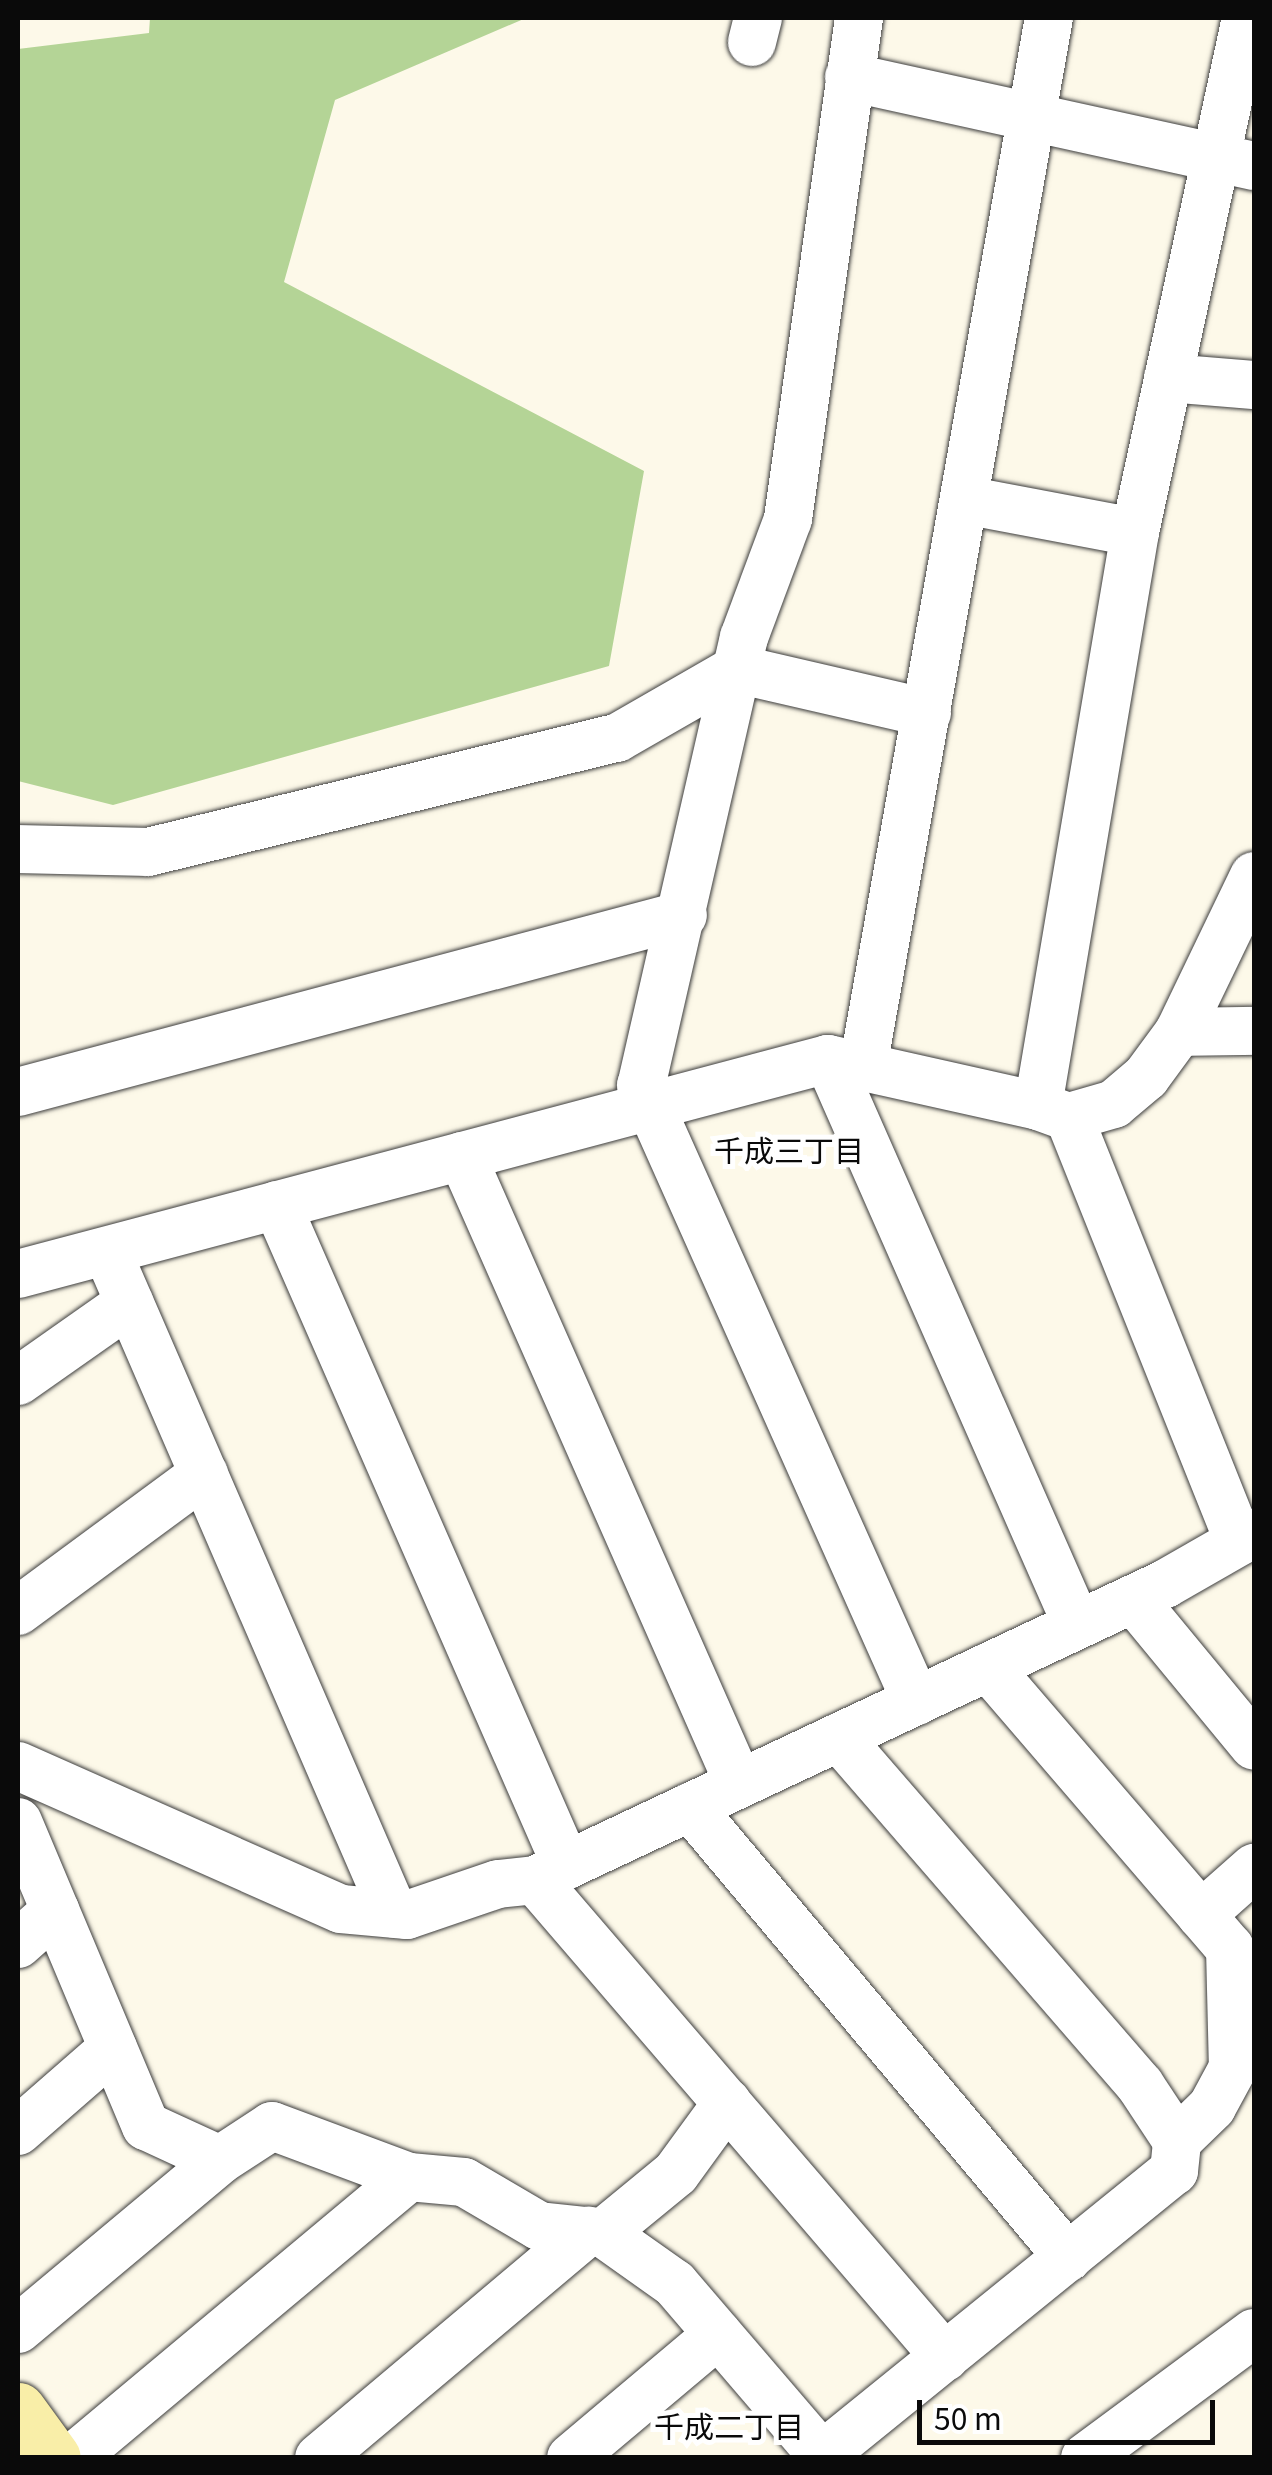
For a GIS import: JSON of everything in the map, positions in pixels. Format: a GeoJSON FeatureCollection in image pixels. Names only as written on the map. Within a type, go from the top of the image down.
{"type":"FeatureCollection","features":[{"type":"Feature","properties":{"kind":"street"},"geometry":{"type":"LineString","coordinates":[[859,18],[788,519],[744,638],[641,1085],[916,1701]]}},
{"type":"Feature","properties":{"kind":"street"},"geometry":{"type":"LineString","coordinates":[[1049,18],[927,713],[845,1063],[1076,1625]]}},
{"type":"Feature","properties":{"kind":"street"},"geometry":{"type":"LineString","coordinates":[[18,1766],[340,1910],[408,1915],[498,1884],[550,1872],[1132,1599],[1247,1537],[1054,1112],[1134,532],[1168,378],[1235,162],[1246,18]]}},
{"type":"Feature","properties":{"kind":"street"},"geometry":{"type":"LineString","coordinates":[[849,77],[1235,162]]}},
{"type":"Feature","properties":{"kind":"street"},"geometry":{"type":"LineString","coordinates":[[1168,378],[1254,385]]}},
{"type":"Feature","properties":{"kind":"street"},"geometry":{"type":"LineString","coordinates":[[965,500],[1134,532]]}},
{"type":"Feature","properties":{"kind":"street"},"geometry":{"type":"LineString","coordinates":[[18,850],[148,852],[618,738],[737,669],[927,713]]}},
{"type":"Feature","properties":{"kind":"street"},"geometry":{"type":"LineString","coordinates":[[18,1274],[650,1106],[845,1063],[1054,1112],[1114,1104],[1146,1076],[1179,1032],[1254,876]]}},
{"type":"Feature","properties":{"kind":"street"},"geometry":{"type":"LineString","coordinates":[[18,1092],[682,915]]}},
{"type":"Feature","properties":{"kind":"street"},"geometry":{"type":"LineString","coordinates":[[1179,1032],[1254,1031]]}},
{"type":"Feature","properties":{"kind":"street"},"geometry":{"type":"LineString","coordinates":[[462,1156],[739,1784]]}},
{"type":"Feature","properties":{"kind":"street"},"geometry":{"type":"LineString","coordinates":[[277,1205],[550,1872],[727,2104],[945,2357]]}},
{"type":"Feature","properties":{"kind":"street"},"geometry":{"type":"LineString","coordinates":[[106,1250],[394,1914]]}},
{"type":"Feature","properties":{"kind":"street"},"geometry":{"type":"LineString","coordinates":[[18,1382],[129,1302]]}},
{"type":"Feature","properties":{"kind":"street"},"geometry":{"type":"LineString","coordinates":[[18,1611],[204,1474]]}},
{"type":"Feature","properties":{"kind":"street"},"geometry":{"type":"LineString","coordinates":[[1132,1599],[1254,1746]]}},
{"type":"Feature","properties":{"kind":"street"},"geometry":{"type":"LineString","coordinates":[[988,1668],[1230,1948],[1244,2066],[1212,2107],[1177,2141]]}},
{"type":"Feature","properties":{"kind":"street"},"geometry":{"type":"LineString","coordinates":[[18,2328],[220,2160],[272,2126],[409,2177],[464,2182],[540,2226],[596,2232],[675,2284],[821,2457],[1174,2171],[1177,2141],[1140,2085],[839,1737]]}},
{"type":"Feature","properties":{"kind":"street"},"geometry":{"type":"LineString","coordinates":[[690,1807],[1068,2256]]}},
{"type":"Feature","properties":{"kind":"street"},"geometry":{"type":"LineString","coordinates":[[18,1822],[146,2126],[220,2160]]}},
{"type":"Feature","properties":{"kind":"street"},"geometry":{"type":"LineString","coordinates":[[1202,1915],[1254,1868]]}},
{"type":"Feature","properties":{"kind":"street"},"geometry":{"type":"LineString","coordinates":[[18,1944],[55,1912]]}},
{"type":"Feature","properties":{"kind":"street"},"geometry":{"type":"LineString","coordinates":[[18,2132],[113,2048]]}},
{"type":"Feature","properties":{"kind":"street"},"geometry":{"type":"LineString","coordinates":[[319,2458],[596,2232],[676,2172],[727,2104]]}},
{"type":"Feature","properties":{"kind":"street"},"geometry":{"type":"LineString","coordinates":[[73,2458],[409,2177]]}},
{"type":"Feature","properties":{"kind":"street"},"geometry":{"type":"LineString","coordinates":[[1085,2458],[1254,2333]]}},
{"type":"Feature","properties":{"kind":"street"},"geometry":{"type":"LineString","coordinates":[[571,2458],[718,2334]]}},
{"type":"Feature","properties":{"kind":"street"},"geometry":{"type":"LineString","coordinates":[[18,2410],[53,2458]]}},
{"type":"Feature","properties":{"kind":"green space"},"geometry":{"type":"Polygon","coordinates":[[[150,18],[526,18],[335,100],[284,282],[644,471],[609,666],[113,805],[18,781],[18,49],[149,33],[150,18]]]}},
{"type":"Feature","properties":{"kind":"district","name":"千成三丁目"},"geometry":{"type":"Point","coordinates":[789,1149]}},
{"type":"Feature","properties":{"kind":"district","name":"千成二丁目"},"geometry":{"type":"Point","coordinates":[729,2425]}}]}
